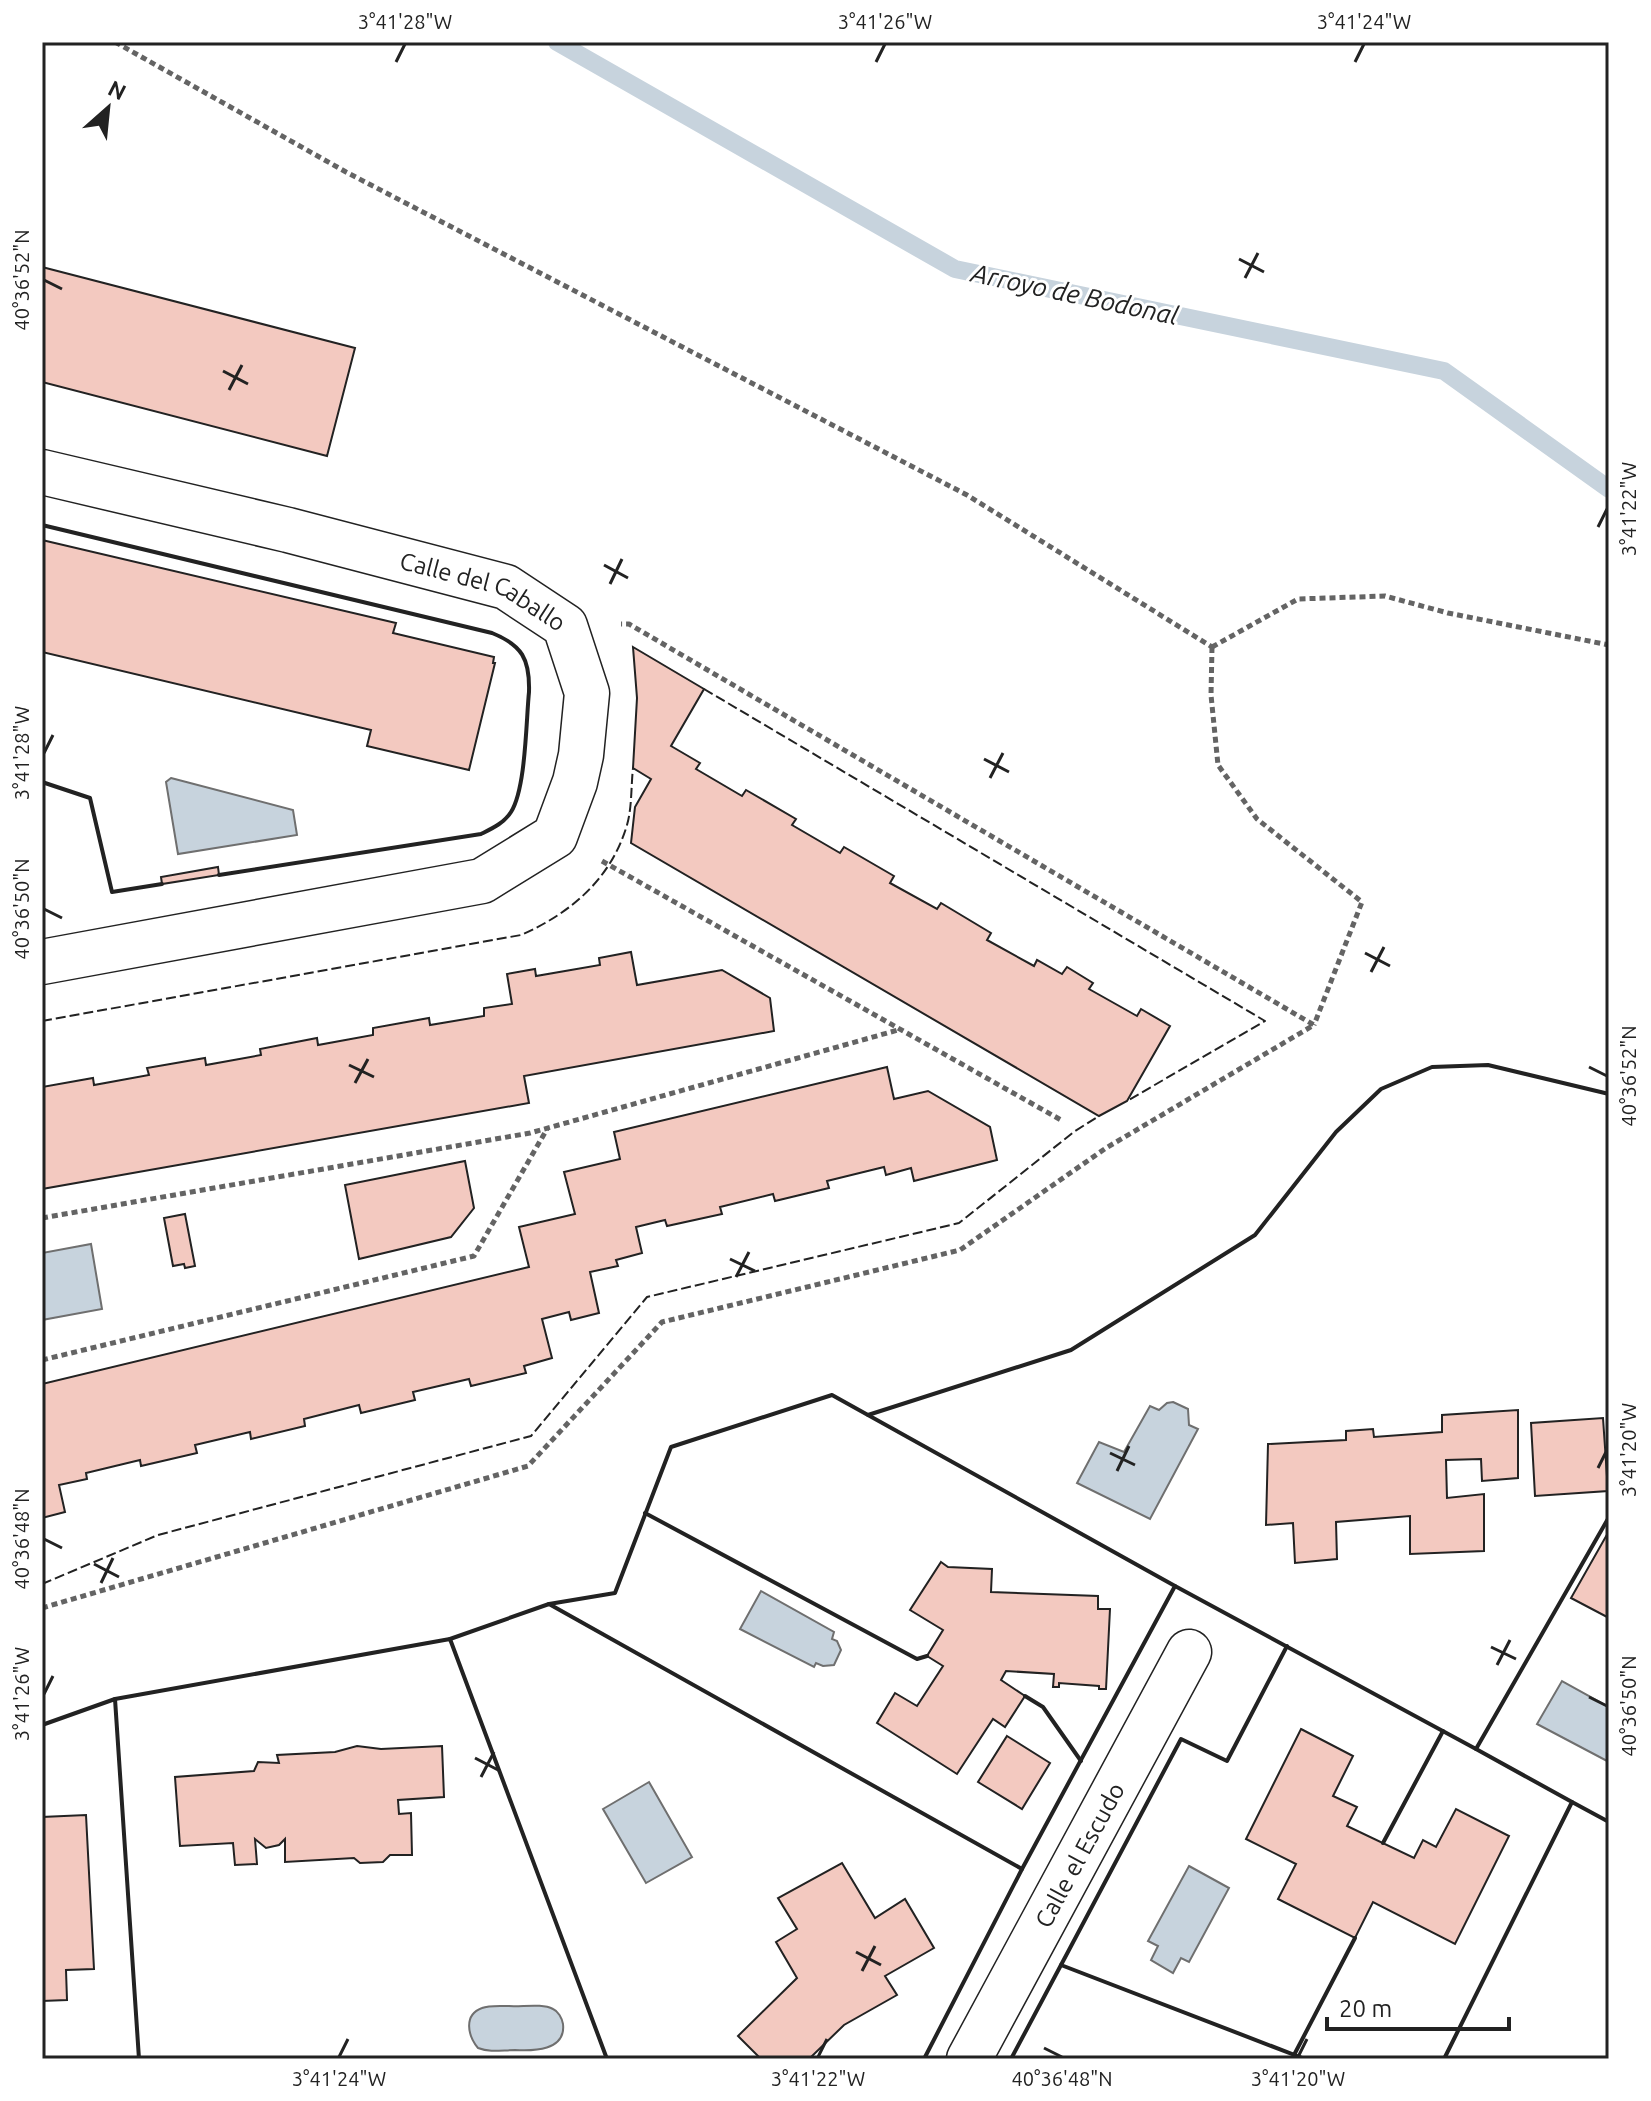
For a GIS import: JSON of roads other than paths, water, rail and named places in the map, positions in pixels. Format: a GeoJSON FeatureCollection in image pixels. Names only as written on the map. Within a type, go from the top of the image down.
{"type":"FeatureCollection","features":[{"type":"Feature","properties":{"kind":"street","name":"Calle del Caballo"},"geometry":{"type":"LineString","coordinates":[[42,472],[288,530],[506,587],[565,626],[587,693],[575,782],[555,836],[482,881],[42,962]]}},
{"type":"Feature","properties":{"kind":"street","name":"Calle el Escudo"},"geometry":{"type":"LineString","coordinates":[[969,2059],[1189,1652]]}},
{"type":"Feature","properties":{"kind":"waterway","name":"Arroyo de Bodonal"},"geometry":{"type":"LineString","coordinates":[[557,42],[955,269],[1444,371],[1609,489]]}}]}
